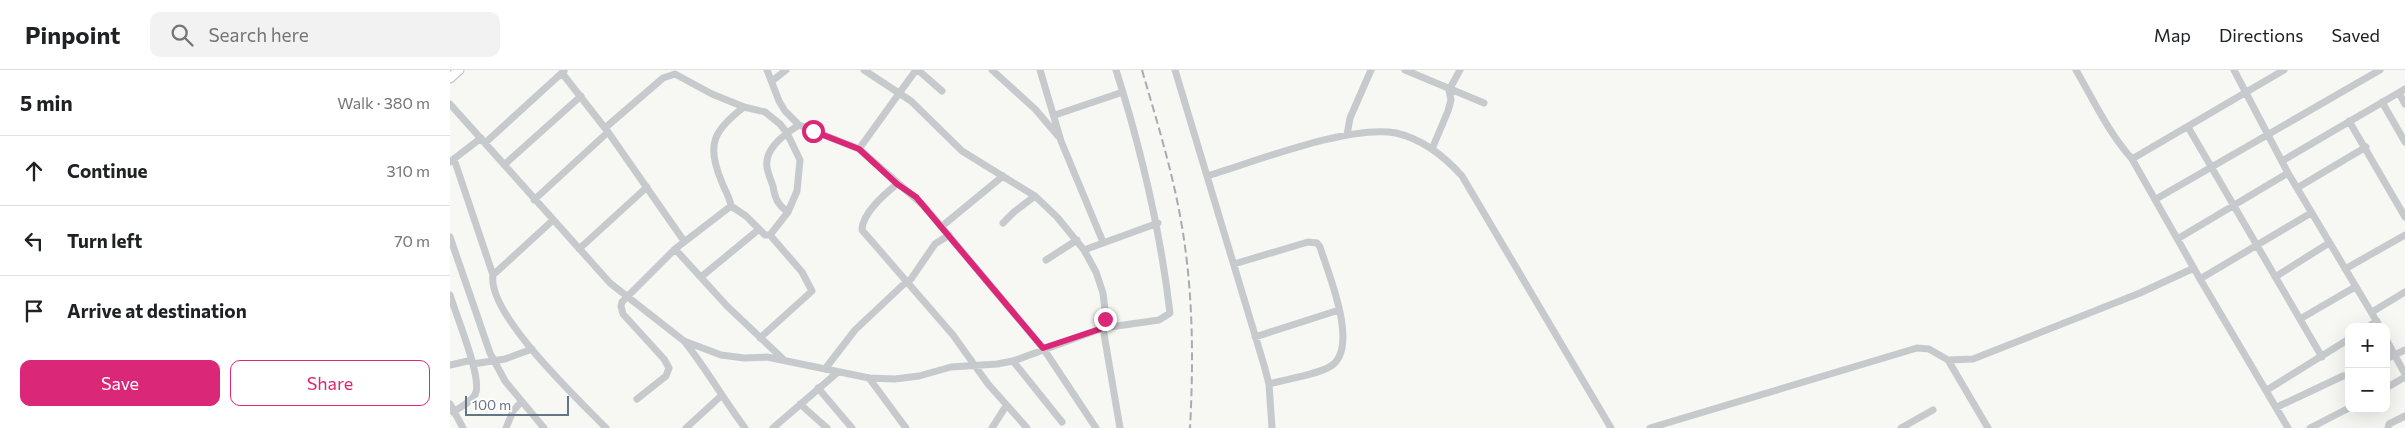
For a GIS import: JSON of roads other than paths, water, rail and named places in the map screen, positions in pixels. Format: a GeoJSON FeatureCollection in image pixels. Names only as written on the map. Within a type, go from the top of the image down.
{"type":"FeatureCollection","features":[{"type":"Feature","properties":{"kind":"main road"},"geometry":{"type":"LineString","coordinates":[[450,78],[459,70]]}},
{"type":"Feature","properties":{"kind":"street"},"geometry":{"type":"LineString","coordinates":[[767,70],[779,101],[785,111],[799,124],[859,149],[897,184],[916,197],[1043,348],[1096,428]]}},
{"type":"Feature","properties":{"kind":"street"},"geometry":{"type":"LineString","coordinates":[[772,81],[786,70]]}},
{"type":"Feature","properties":{"kind":"street"},"geometry":{"type":"LineString","coordinates":[[864,70],[911,101],[962,151],[1035,196],[1077,240],[1096,272],[1103,293],[1105,310],[1103,328],[1120,428]]}},
{"type":"Feature","properties":{"kind":"street"},"geometry":{"type":"LineString","coordinates":[[859,149],[917,70],[942,91]]}},
{"type":"Feature","properties":{"kind":"street"},"geometry":{"type":"LineString","coordinates":[[992,70],[1044,118],[1061,141]]}},
{"type":"Feature","properties":{"kind":"street"},"geometry":{"type":"LineString","coordinates":[[1040,70],[1055,115],[1061,141],[1102,242]]}},
{"type":"Feature","properties":{"kind":"street"},"geometry":{"type":"LineString","coordinates":[[684,341],[721,355],[784,360],[869,378],[895,379],[919,376],[951,367],[997,364],[1012,361],[1043,348],[1103,328],[1159,320],[1170,313],[1158,223],[1148,178],[1116,70]]}},
{"type":"Feature","properties":{"kind":"street"},"geometry":{"type":"LineString","coordinates":[[1175,70],[1269,384],[1272,428]]}},
{"type":"Feature","properties":{"kind":"street"},"geometry":{"type":"LineString","coordinates":[[1348,135],[1350,118],[1371,70]]}},
{"type":"Feature","properties":{"kind":"street"},"geometry":{"type":"LineString","coordinates":[[1405,70],[1484,103]]}},
{"type":"Feature","properties":{"kind":"street"},"geometry":{"type":"LineString","coordinates":[[1432,149],[1448,111],[1449,90],[1460,70]]}},
{"type":"Feature","properties":{"kind":"street"},"geometry":{"type":"LineString","coordinates":[[2076,70],[2106,125],[2117,142],[2132,159],[2156,199],[2200,279],[2288,428]]}},
{"type":"Feature","properties":{"kind":"street"},"geometry":{"type":"LineString","coordinates":[[2234,70],[2311,214],[2378,323]]}},
{"type":"Feature","properties":{"kind":"street"},"geometry":{"type":"LineString","coordinates":[[2132,159],[2284,70]]}},
{"type":"Feature","properties":{"kind":"street"},"geometry":{"type":"LineString","coordinates":[[2156,199],[2380,70]]}},
{"type":"Feature","properties":{"kind":"street"},"geometry":{"type":"LineString","coordinates":[[606,428],[532,349],[500,306],[493,292],[493,275],[452,160],[483,141],[563,71],[607,130],[684,241]]}},
{"type":"Feature","properties":{"kind":"street"},"geometry":{"type":"LineString","coordinates":[[534,200],[664,78],[676,72],[712,94],[744,107],[765,112],[780,124],[787,133],[800,160],[797,191],[788,212],[770,234],[765,235],[758,230],[746,216],[731,206],[715,166],[712,152],[713,141],[724,124],[744,107]]}},
{"type":"Feature","properties":{"kind":"street"},"geometry":{"type":"LineString","coordinates":[[2282,161],[2402,91],[2405,104]]}},
{"type":"Feature","properties":{"kind":"street"},"geometry":{"type":"LineString","coordinates":[[1055,115],[1123,92]]}},
{"type":"Feature","properties":{"kind":"street"},"geometry":{"type":"LineString","coordinates":[[504,164],[581,96]]}},
{"type":"Feature","properties":{"kind":"street"},"geometry":{"type":"LineString","coordinates":[[2382,102],[2405,142]]}},
{"type":"Feature","properties":{"kind":"street"},"geometry":{"type":"LineString","coordinates":[[450,104],[610,284],[627,295],[684,341],[707,370],[721,396],[745,428]]}},
{"type":"Feature","properties":{"kind":"street"},"geometry":{"type":"LineString","coordinates":[[2349,121],[2366,147],[2405,217]]}},
{"type":"Feature","properties":{"kind":"street"},"geometry":{"type":"LineString","coordinates":[[788,212],[780,207],[775,199],[766,165],[772,149],[787,133],[799,124]]}},
{"type":"Feature","properties":{"kind":"street"},"geometry":{"type":"LineString","coordinates":[[2188,126],[2255,245],[2322,357]]}},
{"type":"Feature","properties":{"kind":"street"},"geometry":{"type":"LineString","coordinates":[[1207,176],[1311,144],[1348,135],[1376,132],[1396,133],[1432,149],[1462,176],[1611,428]]}},
{"type":"Feature","properties":{"kind":"street"},"geometry":{"type":"LineString","coordinates":[[2297,188],[2366,147]]}},
{"type":"Feature","properties":{"kind":"street"},"geometry":{"type":"LineString","coordinates":[[2178,238],[2288,173]]}},
{"type":"Feature","properties":{"kind":"street"},"geometry":{"type":"LineString","coordinates":[[941,227],[1003,176]]}},
{"type":"Feature","properties":{"kind":"street"},"geometry":{"type":"LineString","coordinates":[[897,184],[871,211],[862,226],[862,230],[909,280],[976,364],[1006,406],[1026,428]]}},
{"type":"Feature","properties":{"kind":"street"},"geometry":{"type":"LineString","coordinates":[[579,250],[647,187]]}},
{"type":"Feature","properties":{"kind":"street"},"geometry":{"type":"LineString","coordinates":[[1003,224],[1014,212],[1035,196]]}},
{"type":"Feature","properties":{"kind":"street"},"geometry":{"type":"LineString","coordinates":[[637,399],[666,376],[669,368],[664,359],[624,314],[621,306],[627,295],[675,249],[731,206]]}},
{"type":"Feature","properties":{"kind":"street"},"geometry":{"type":"LineString","coordinates":[[2200,279],[2255,245],[2311,214]]}},
{"type":"Feature","properties":{"kind":"street"},"geometry":{"type":"LineString","coordinates":[[493,275],[552,221]]}},
{"type":"Feature","properties":{"kind":"street"},"geometry":{"type":"LineString","coordinates":[[1084,250],[1158,223]]}},
{"type":"Feature","properties":{"kind":"street"},"geometry":{"type":"LineString","coordinates":[[701,277],[758,230]]}},
{"type":"Feature","properties":{"kind":"street"},"geometry":{"type":"LineString","coordinates":[[760,338],[812,291],[802,272],[770,234]]}},
{"type":"Feature","properties":{"kind":"street"},"geometry":{"type":"LineString","coordinates":[[825,370],[856,330],[909,280],[935,244],[949,235]]}},
{"type":"Feature","properties":{"kind":"street"},"geometry":{"type":"LineString","coordinates":[[2345,269],[2405,235]]}},
{"type":"Feature","properties":{"kind":"street"},"geometry":{"type":"LineString","coordinates":[[450,237],[486,345],[505,381],[544,428]]}},
{"type":"Feature","properties":{"kind":"street"},"geometry":{"type":"LineString","coordinates":[[1046,260],[1077,240]]}},
{"type":"Feature","properties":{"kind":"street"},"geometry":{"type":"LineString","coordinates":[[1234,264],[1308,242],[1317,243],[1320,247],[1339,310],[1344,340],[1339,359],[1327,368],[1269,384]]}},
{"type":"Feature","properties":{"kind":"street"},"geometry":{"type":"LineString","coordinates":[[2274,277],[2329,243]]}},
{"type":"Feature","properties":{"kind":"street"},"geometry":{"type":"LineString","coordinates":[[675,249],[760,338],[784,360]]}},
{"type":"Feature","properties":{"kind":"street"},"geometry":{"type":"LineString","coordinates":[[1650,428],[1898,352],[1923,348],[1948,360],[1980,357],[2140,293],[2194,268]]}},
{"type":"Feature","properties":{"kind":"street"},"geometry":{"type":"LineString","coordinates":[[2300,319],[2355,287]]}},
{"type":"Feature","properties":{"kind":"street"},"geometry":{"type":"LineString","coordinates":[[2372,312],[2405,292]]}},
{"type":"Feature","properties":{"kind":"street"},"geometry":{"type":"LineString","coordinates":[[450,295],[472,362],[476,392],[470,400],[453,412]]}},
{"type":"Feature","properties":{"kind":"street"},"geometry":{"type":"LineString","coordinates":[[1255,337],[1339,310]]}},
{"type":"Feature","properties":{"kind":"street"},"geometry":{"type":"LineString","coordinates":[[2267,390],[2345,342]]}},
{"type":"Feature","properties":{"kind":"street"},"geometry":{"type":"LineString","coordinates":[[2390,347],[2405,376],[2390,385]]}},
{"type":"Feature","properties":{"kind":"street"},"geometry":{"type":"LineString","coordinates":[[450,365],[496,361],[532,349]]}},
{"type":"Feature","properties":{"kind":"street"},"geometry":{"type":"LineString","coordinates":[[2390,358],[2405,350]]}},
{"type":"Feature","properties":{"kind":"street"},"geometry":{"type":"LineString","coordinates":[[1948,360],[1988,428]]}},
{"type":"Feature","properties":{"kind":"street"},"geometry":{"type":"LineString","coordinates":[[1012,361],[1062,422]]}},
{"type":"Feature","properties":{"kind":"street"},"geometry":{"type":"LineString","coordinates":[[778,427],[800,404],[838,372]]}},
{"type":"Feature","properties":{"kind":"street"},"geometry":{"type":"LineString","coordinates":[[2277,407],[2343,376]]}},
{"type":"Feature","properties":{"kind":"street"},"geometry":{"type":"LineString","coordinates":[[869,378],[906,428]]}},
{"type":"Feature","properties":{"kind":"street"},"geometry":{"type":"LineString","coordinates":[[818,388],[852,428]]}},
{"type":"Feature","properties":{"kind":"street"},"geometry":{"type":"LineString","coordinates":[[686,428],[721,396]]}},
{"type":"Feature","properties":{"kind":"street"},"geometry":{"type":"LineString","coordinates":[[506,428],[513,411],[521,402]]}},
{"type":"Feature","properties":{"kind":"street"},"geometry":{"type":"LineString","coordinates":[[450,404],[463,428]]}},
{"type":"Feature","properties":{"kind":"street"},"geometry":{"type":"LineString","coordinates":[[800,404],[827,428]]}},
{"type":"Feature","properties":{"kind":"street"},"geometry":{"type":"LineString","coordinates":[[992,428],[1006,406]]}},
{"type":"Feature","properties":{"kind":"street"},"geometry":{"type":"LineString","coordinates":[[1902,428],[1933,410]]}},
{"type":"Feature","properties":{"kind":"street"},"geometry":{"type":"LineString","coordinates":[[2310,428],[2345,410]]}},
{"type":"Feature","properties":{"kind":"street"},"geometry":{"type":"LineString","coordinates":[[2388,428],[2389,424],[2405,416]]}},
{"type":"Feature","properties":{"kind":"railway"},"geometry":{"type":"LineString","coordinates":[[1142,70],[1174,188],[1187,261],[1192,344],[1190,428]]}}]}
